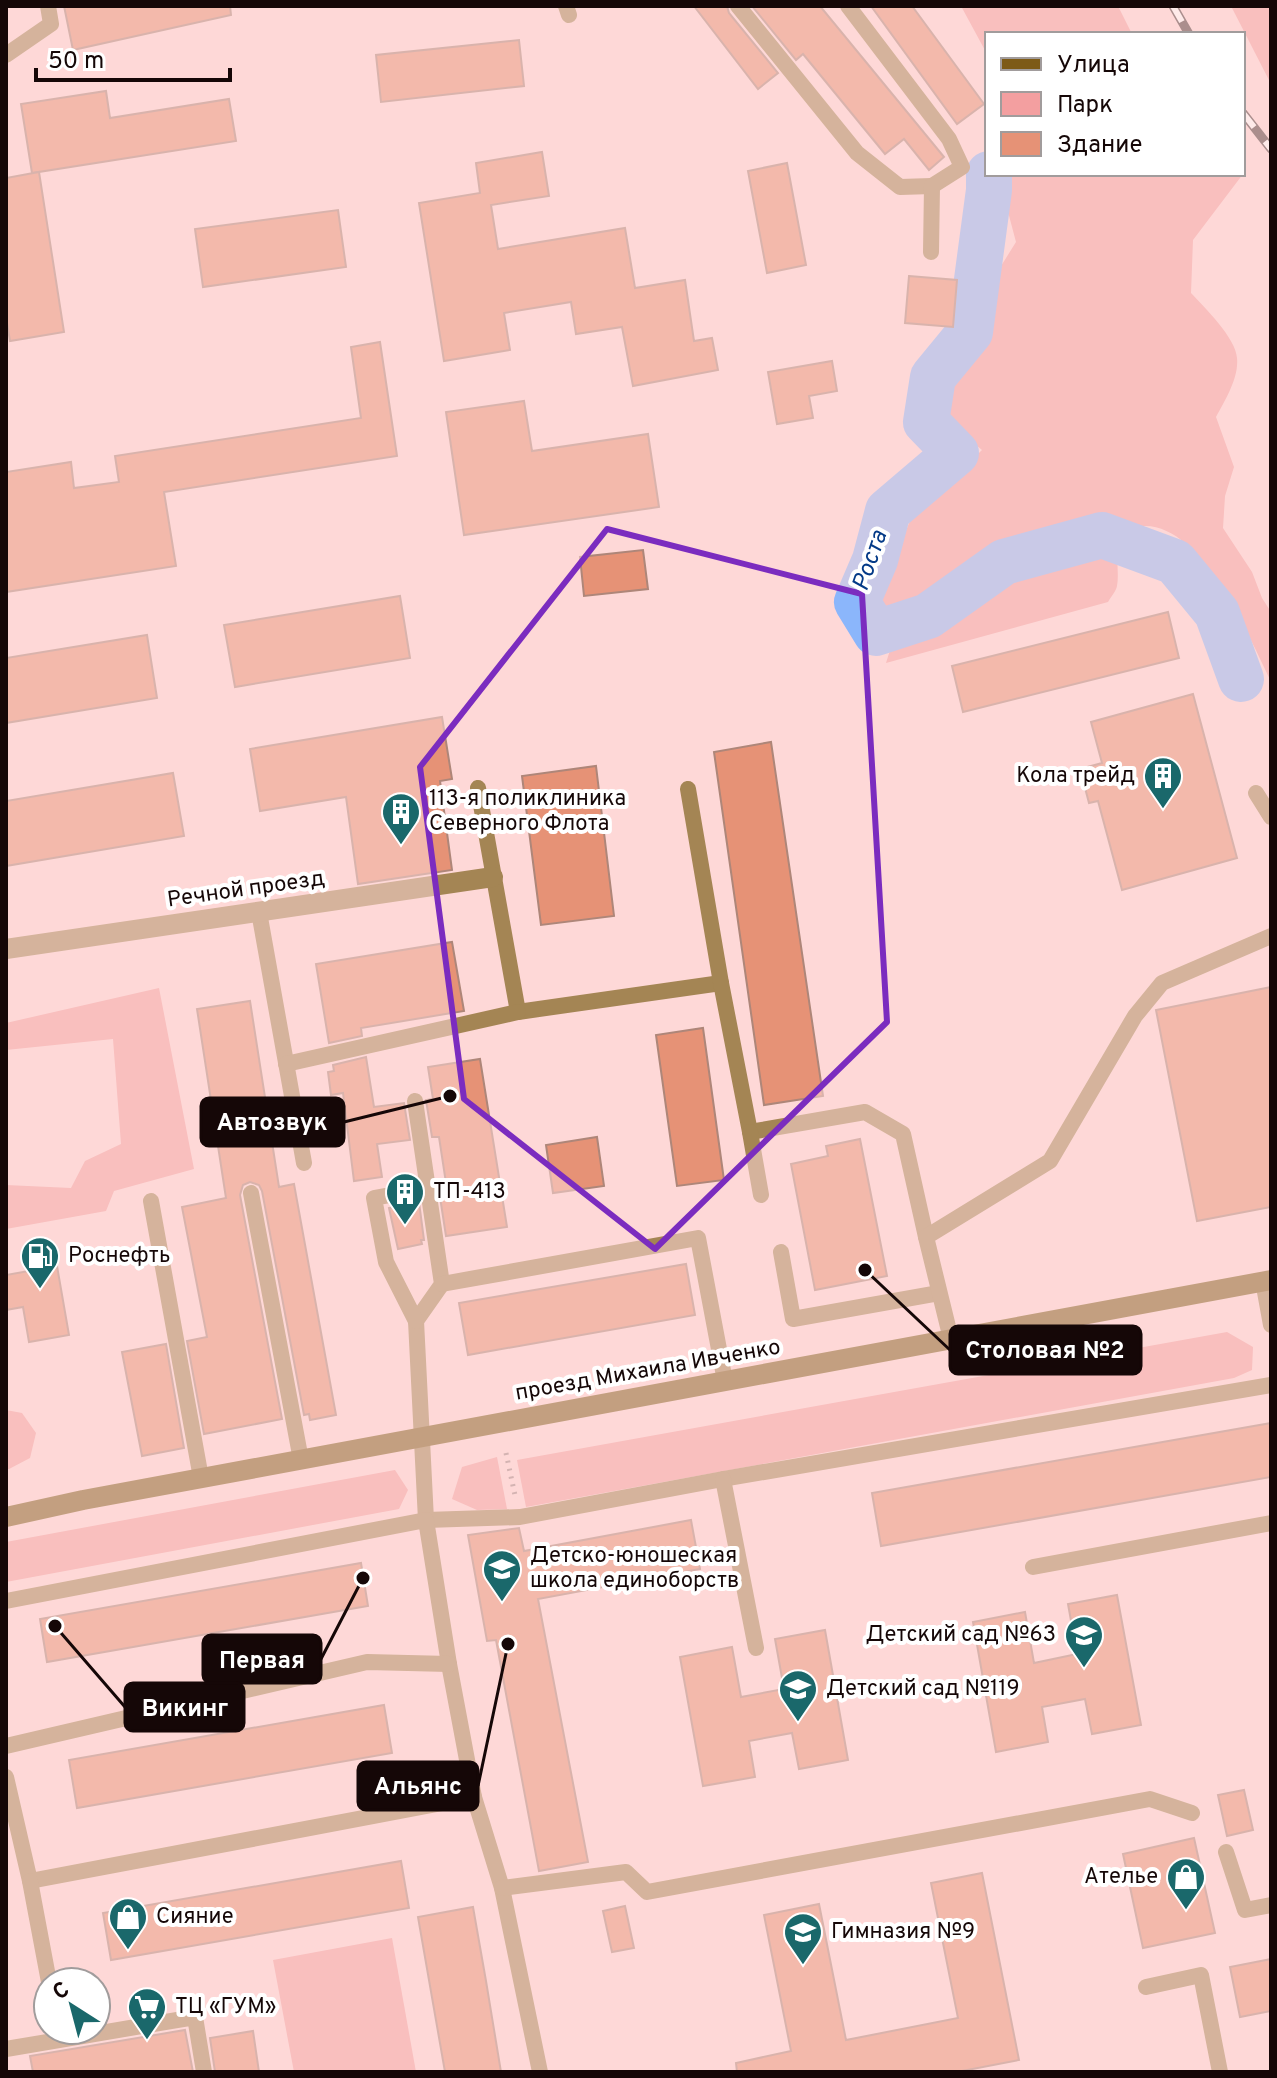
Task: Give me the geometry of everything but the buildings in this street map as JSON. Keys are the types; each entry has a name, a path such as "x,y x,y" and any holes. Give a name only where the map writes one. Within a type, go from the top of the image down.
{"street":[{"name":"Речной проезд","path":"6,949 493,877"},
{"name":"проезд Михаила Ивченко","path":"33,1509 1267,1281"},
{"path":"6,1506 33,1509"},
{"path":"6,1517 33,1509"}],"lane":[{"path":"6,55 51,24 48,6"},
{"path":"738,6 857,153 900,187 932,186 962,167 949,139 848,6"},
{"path":"931,252 932,186"},
{"path":"478,788 518,1012"},
{"path":"688,789 761,1195"},
{"path":"1256,793 1271,817"},
{"path":"259,912 304,1163"},
{"path":"926,1237 1050,1161 1135,1016 1162,983 1271,936"},
{"path":"286,1064 518,1012 721,983"},
{"path":"415,1101 442,1284 416,1321"},
{"path":"750,1132 865,1112 903,1134 951,1339"},
{"path":"428,1188 374,1198 386,1262 416,1321 426,1520 449,1664 474,1797 502,1888 540,2072"},
{"path":"251,1193 301,1460"},
{"path":"151,1201 201,1478"},
{"path":"442,1284 698,1238 725,1381"},
{"path":"781,1252 793,1319 939,1293"},
{"path":"1267,1281 1271,1325"},
{"path":"6,1601 426,1520 520,1517 1271,1385"},
{"path":"723,1479 756,1648"},
{"path":"1033,1567 1271,1523"},
{"path":"6,1746 367,1662 449,1664"},
{"path":"6,1777 46,1966"},
{"path":"30,1881 474,1797"},
{"path":"502,1888 626,1872 647,1892 1150,1799 1192,1813"},
{"path":"1226,1852 1245,1910 1271,1905"},
{"path":"1146,1987 1201,1975 1220,2072"},
{"path":"6,2049 195,2017 204,2072"}],"path":[{"path":"506,1453 520,1517"}],"highlighted area":[{"path":"607,529 862,594 887,1022 655,1249 464,1099 420,767"}],"green space":[{"path":"961,6 1118,6 1131,32 985,32 985,50"},
{"path":"1231,6 1271,6 1271,84 1245,32"},
{"path":"999,176 1241,176 1193,240 1191,293 1225,332 1237,358 1234,381 1216,417 1234,467 1225,496 1223,528 1252,572 1271,612 1271,681 1236,612 1204,562 1185,543 1165,530 1143,526 1129,531 1120,543 1117,586 1108,602 886,663 905,602 880,613 888,573 910,521 982,450 944,418 954,377 978,349 983,295 1016,242"},
{"path":"159,988 194,1169 114,1191 106,1211 6,1229 6,1185 71,1188 85,1161 121,1144 113,1039 6,1050 6,1023"},
{"path":"1227,1332 1253,1347 1252,1370 1234,1378 526,1507 517,1460"},
{"path":"6,1410 22,1413 36,1433 30,1458 9,1469 6,1469"},
{"path":"497,1457 507,1509 477,1510 452,1499 462,1467"},
{"path":"395,1470 408,1490 399,1509 6,1582 6,1542"},
{"path":"392,1938 416,2072 294,2072 273,1960"}],"waterway":[{"name":"Роста","path":"989,176 970,332 933,377 926,422 956,453 888,511 875,560 857,602 876,633 928,616 1004,562 1102,535 1175,562 1217,613 1241,679"}],"railway":[{"path":"1173,6 1188,32"},
{"path":"1245,116 1271,149"}],"place":[{"name":"Кола трейд","path":"1163,810"},
{"name":"113-я поликлиника Северного Флота","path":"401,846"},
{"name":"Автозвук","path":"450,1096"},
{"name":"ТП-413","path":"405,1226"},
{"name":"Столовая №2","path":"865,1270"},
{"name":"Роснефть","path":"40,1290"},
{"name":"Первая","path":"363,1578"},
{"name":"Детско-юношеская школа единоборств","path":"502,1603"},
{"name":"Викинг","path":"55,1626"},
{"name":"Альянс","path":"508,1644"},
{"name":"Детский сад №63","path":"1084,1669"},
{"name":"Детский сад №119","path":"798,1723"},
{"name":"Ателье","path":"1186,1911"},
{"name":"Сияние","path":"128,1951"},
{"name":"Гимназия №9","path":"803,1966"},
{"name":"ТЦ «ГУМ»","path":"147,2041"}]}
